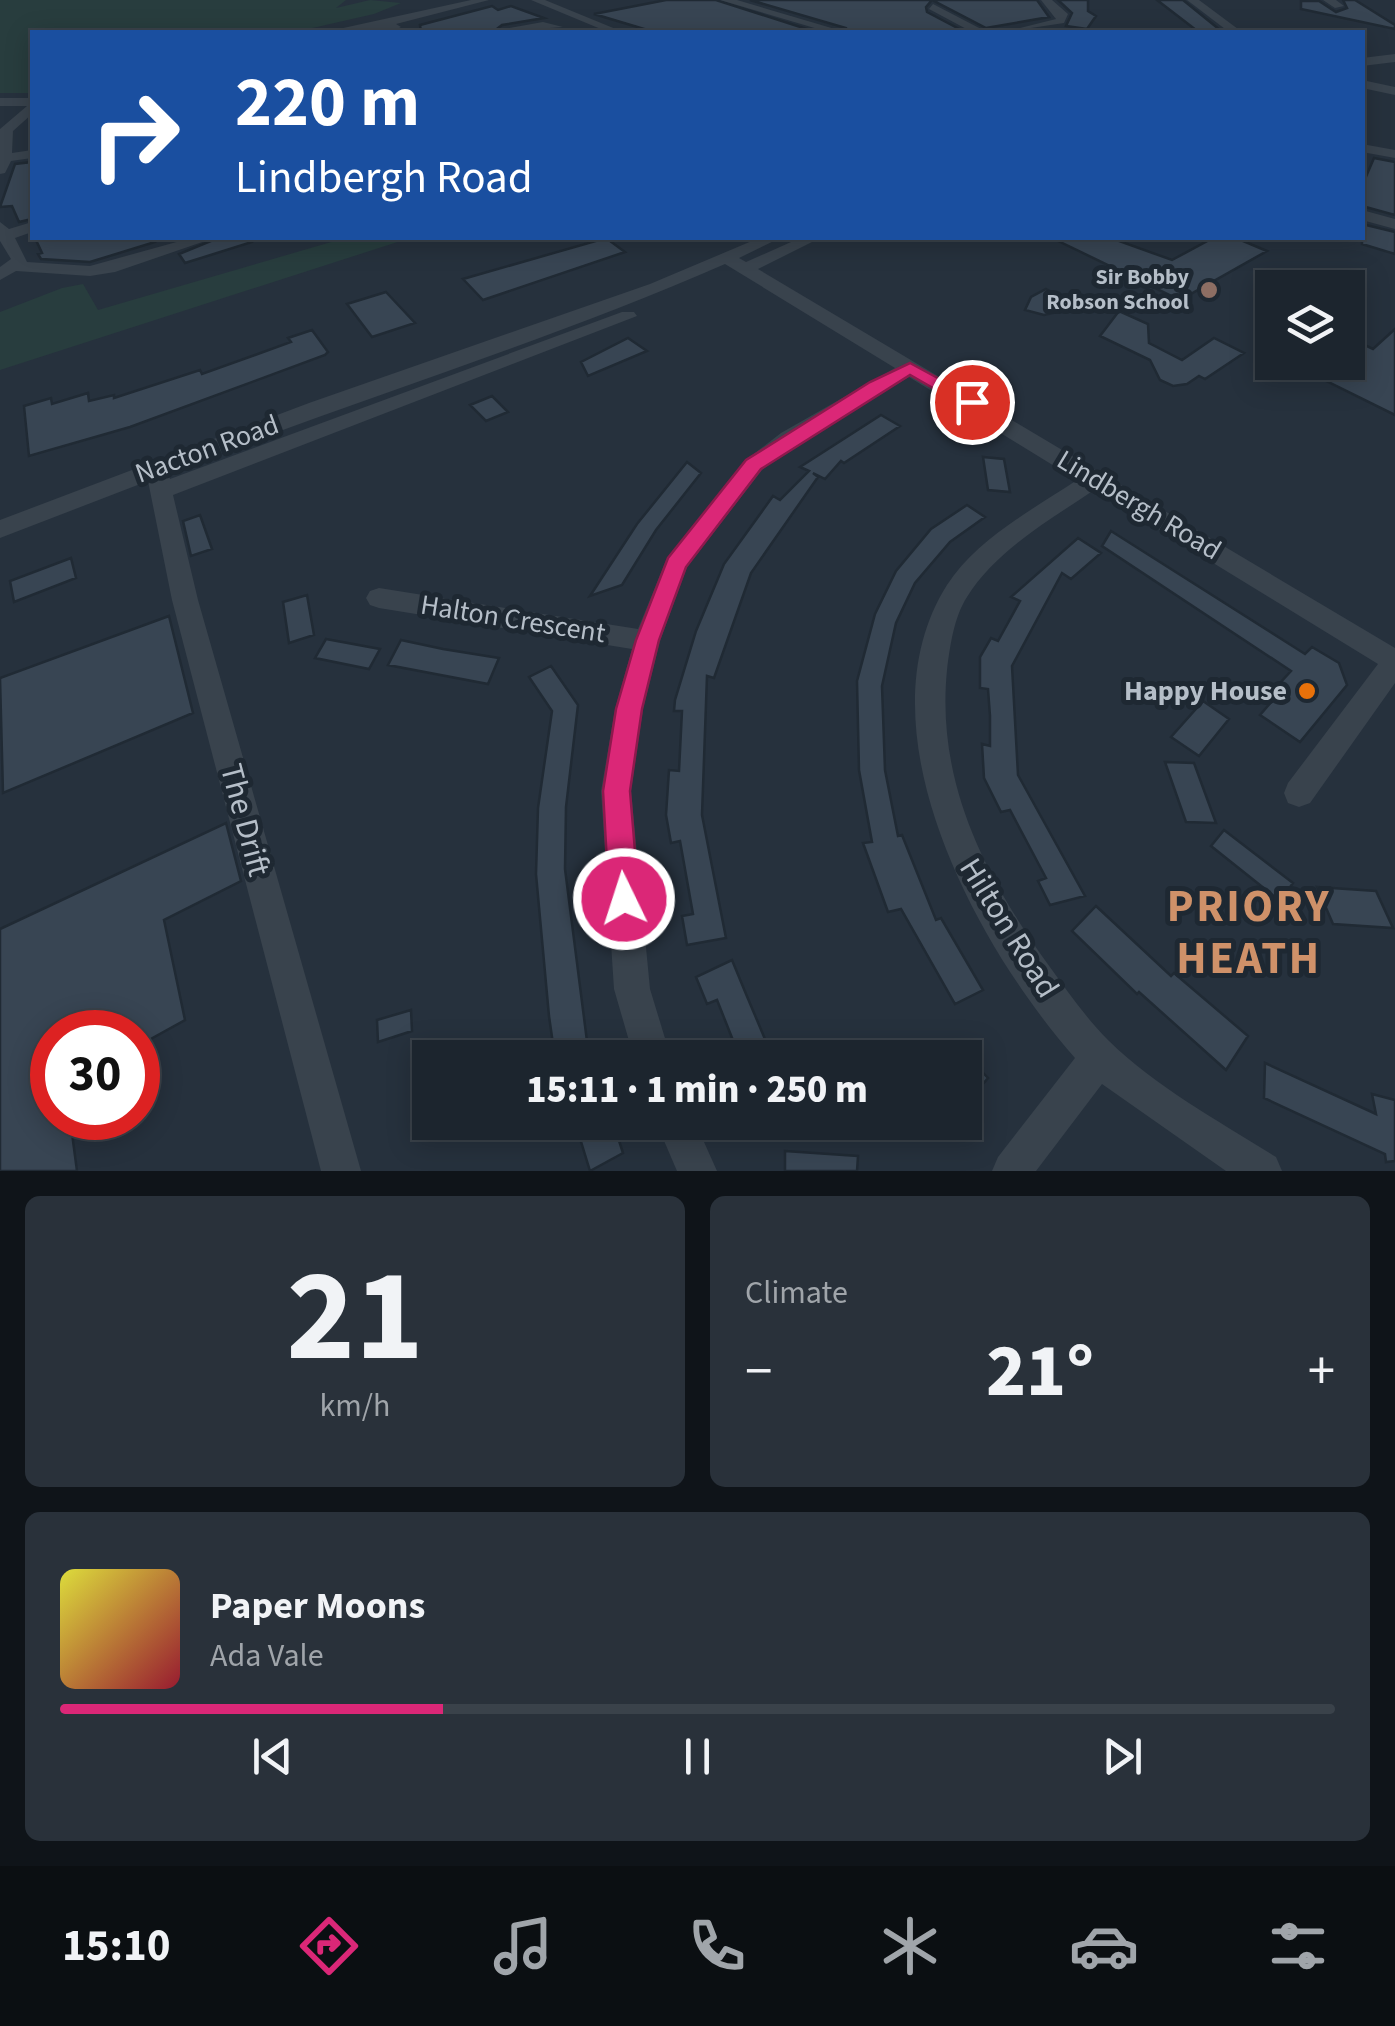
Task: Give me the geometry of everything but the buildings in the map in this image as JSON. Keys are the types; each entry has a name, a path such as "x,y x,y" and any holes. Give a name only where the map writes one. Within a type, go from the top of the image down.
{"street":[{"path":"344,30 484,0"},
{"path":"536,0 612,30"},
{"path":"725,0 832,30"},
{"path":"1036,30 1064,16 1046,0"},
{"path":"1192,0 1233,30"},
{"path":"552,6 571,3"},
{"path":"933,7 975,30"},
{"path":"382,24 401,30"},
{"path":"515,30 556,27"},
{"path":"1365,62 1395,58"},
{"path":"1365,85 1395,90"},
{"path":"0,102 30,105"},
{"path":"30,107 6,130 3,164 30,155"},
{"path":"1365,149 1395,154"},
{"path":"1365,215 1395,224"},
{"path":"2,231 30,228"},
{"path":"2,231 20,256 17,266"},
{"path":"0,276 17,266 90,271 199,240"},
{"name":"Nacton Road","path":"0,529 432,392 736,263 769,240"},
{"name":"Nacton Road","path":"158,479 416,375 806,240"},
{"name":"Lindbergh Road","path":"736,263 1395,661"},
{"path":"647,1040 632,988 616,791 629,709 648,640 676,564 754,464 789,438 910,368"},
{"path":"416,375 432,392"},
{"name":"The Drift","path":"158,479 185,600 342,1171"},
{"name":"Hilton Road","path":"1094,479 1029,523 959,589 942,624 931,678 929,728 938,785 963,860 1008,940 1099,1057 1166,1108 1262,1171"},
{"name":"Halton Crescent","path":"379,598 648,640"},
{"path":"1298,793 1395,661"},
{"path":"1012,1171 1099,1057"},
{"path":"684,1140 697,1171"}],"green space":[{"path":"0,0 346,0 336,8 370,0 401,3 374,14 304,30 30,30 30,93 0,93"},
{"path":"338,240 404,240 0,370 0,312 83,284 98,310"}],"place":[{"name":"Sir Bobby Robson School","path":"1209,290"},
{"name":"Happy House","path":"1307,691"}],"district":[{"name":"PRIORY HEATH","path":"1249,933"}],"route":[{"path":"624,899 616,791 629,709 648,640 676,564 754,464 789,438 876,386 910,368 972,402"}]}
